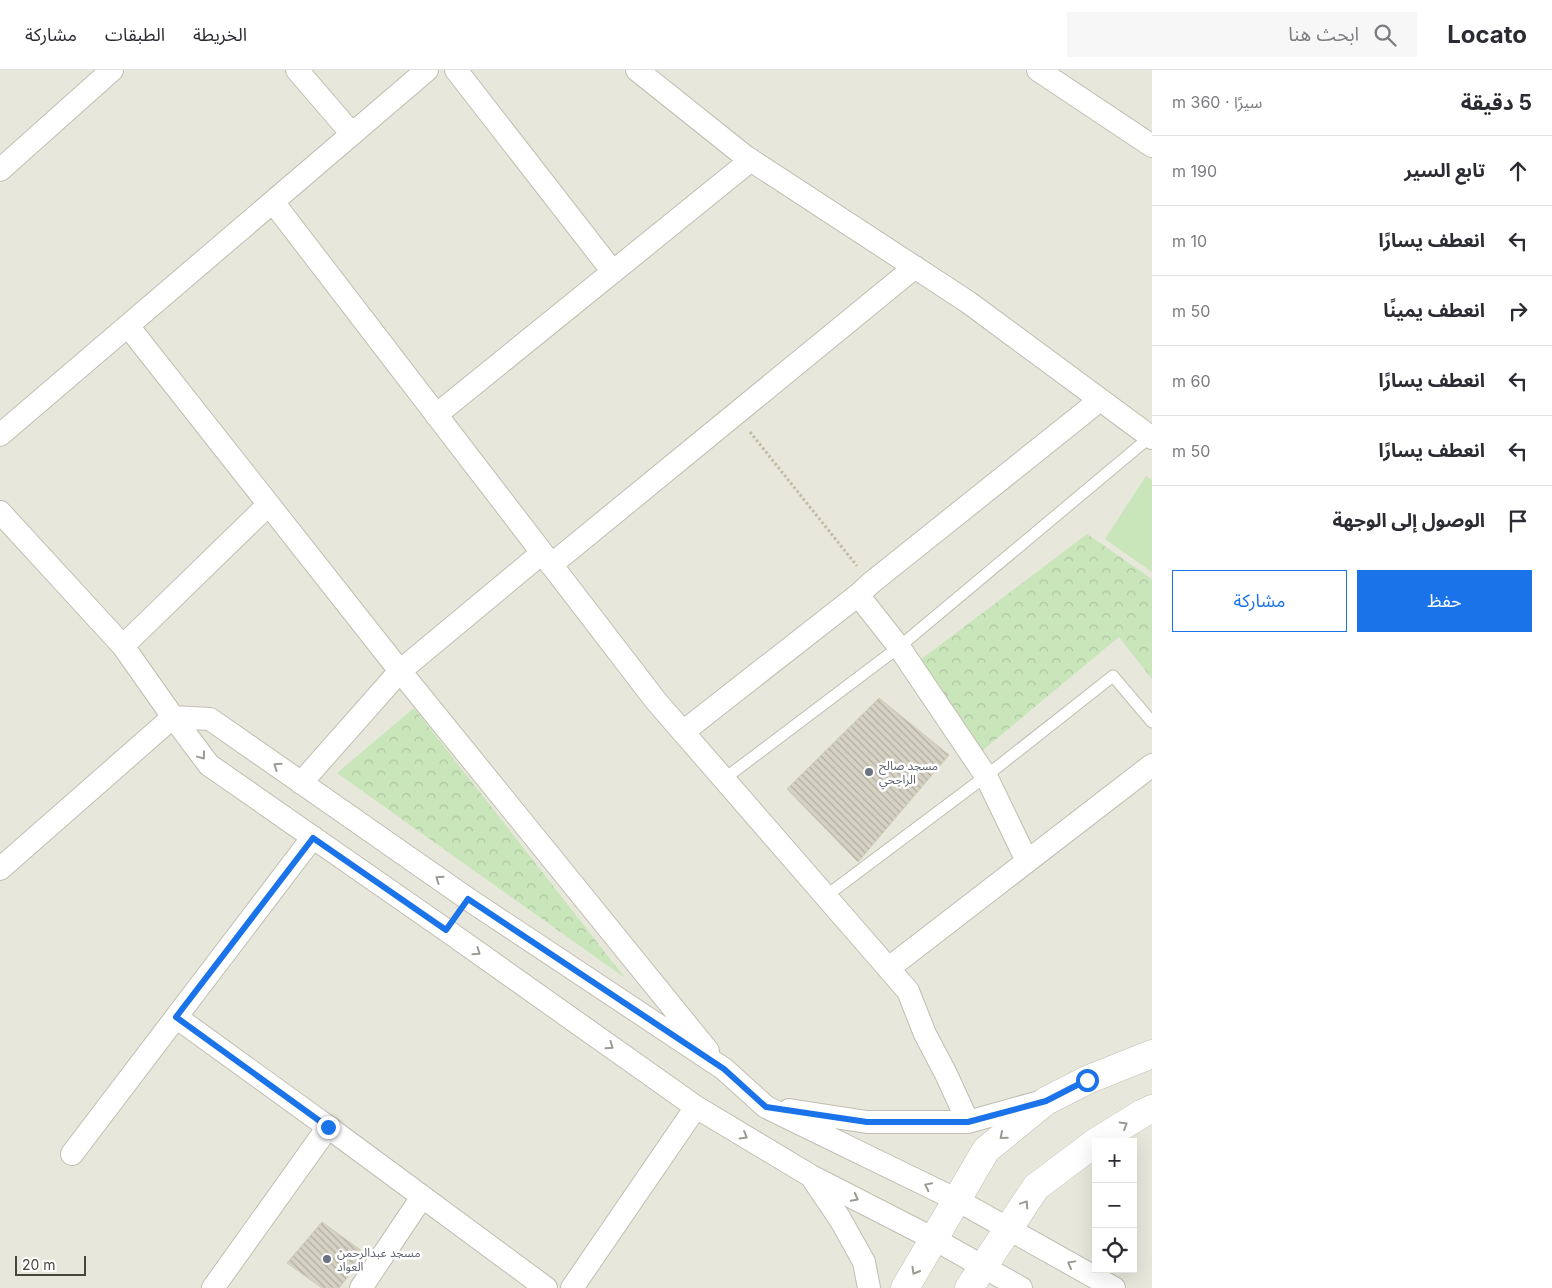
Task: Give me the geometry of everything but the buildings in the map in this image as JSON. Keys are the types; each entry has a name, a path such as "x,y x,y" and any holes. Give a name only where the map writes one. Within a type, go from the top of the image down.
{"street":[{"path":"0,170 112,70"},
{"path":"297,70 352,134"},
{"path":"0,435 427,70"},
{"path":"456,70 613,272"},
{"path":"637,70 751,160 968,302 1151,438"},
{"path":"1038,70 1152,146"},
{"path":"436,415 751,160"},
{"path":"273,202 656,701 908,991 925,1034 968,1122"},
{"path":"301,783 400,671 736,414 914,267"},
{"path":"128,326 400,671 724,1069"},
{"path":"683,732 1100,400"},
{"path":"123,646 268,505"},
{"path":"0,512 123,646 209,765 696,1107 811,1176 934,1239 976,1277 1021,1288"},
{"path":"864,589 898,647 986,776 1027,861"},
{"path":"1,864 173,717 210,719 468,899 724,1069 766,1107 957,1200 1114,1288"},
{"path":"888,968 1152,765"},
{"path":"72,1154 313,838"},
{"path":"446,930 468,899"},
{"path":"176,1017 546,1288"},
{"path":"766,1107 867,1122 968,1122 1046,1101 1087,1080 1152,1054"},
{"path":"905,1288 986,1150 1046,1101"},
{"path":"572,1288 696,1107"},
{"path":"1102,1138 1152,1109"},
{"path":"213,1288 328,1127"},
{"path":"976,1277 1036,1187 1092,1145"},
{"path":"811,1176 840,1219 864,1262 869,1288"},
{"path":"361,1288 422,1197"}],"lane":[{"path":"724,779 898,647 1151,438"},
{"path":"826,896 986,776 1113,676 1152,722"}],"path":[{"path":"736,414 864,589"}],"shaded area":[{"path":"0,70 1152,70 1152,1288 0,1288"}],"green space":[{"path":"1146,476 1152,480 1152,572 1105,539"},
{"path":"1087,534 1152,579 1152,679 1119,637 983,750 915,664"},
{"path":"414,708 625,978 337,773"}],"place":[{"name":"مسجد صالح الراجحي","path":"869,772"},
{"name":"مسجد عبدالرحمن العواد","path":"327,1259"}],"route":[{"path":"328,1127 176,1017 313,838 446,930 468,899 724,1069 766,1107 867,1122 968,1122 1046,1101 1087,1080"}]}
